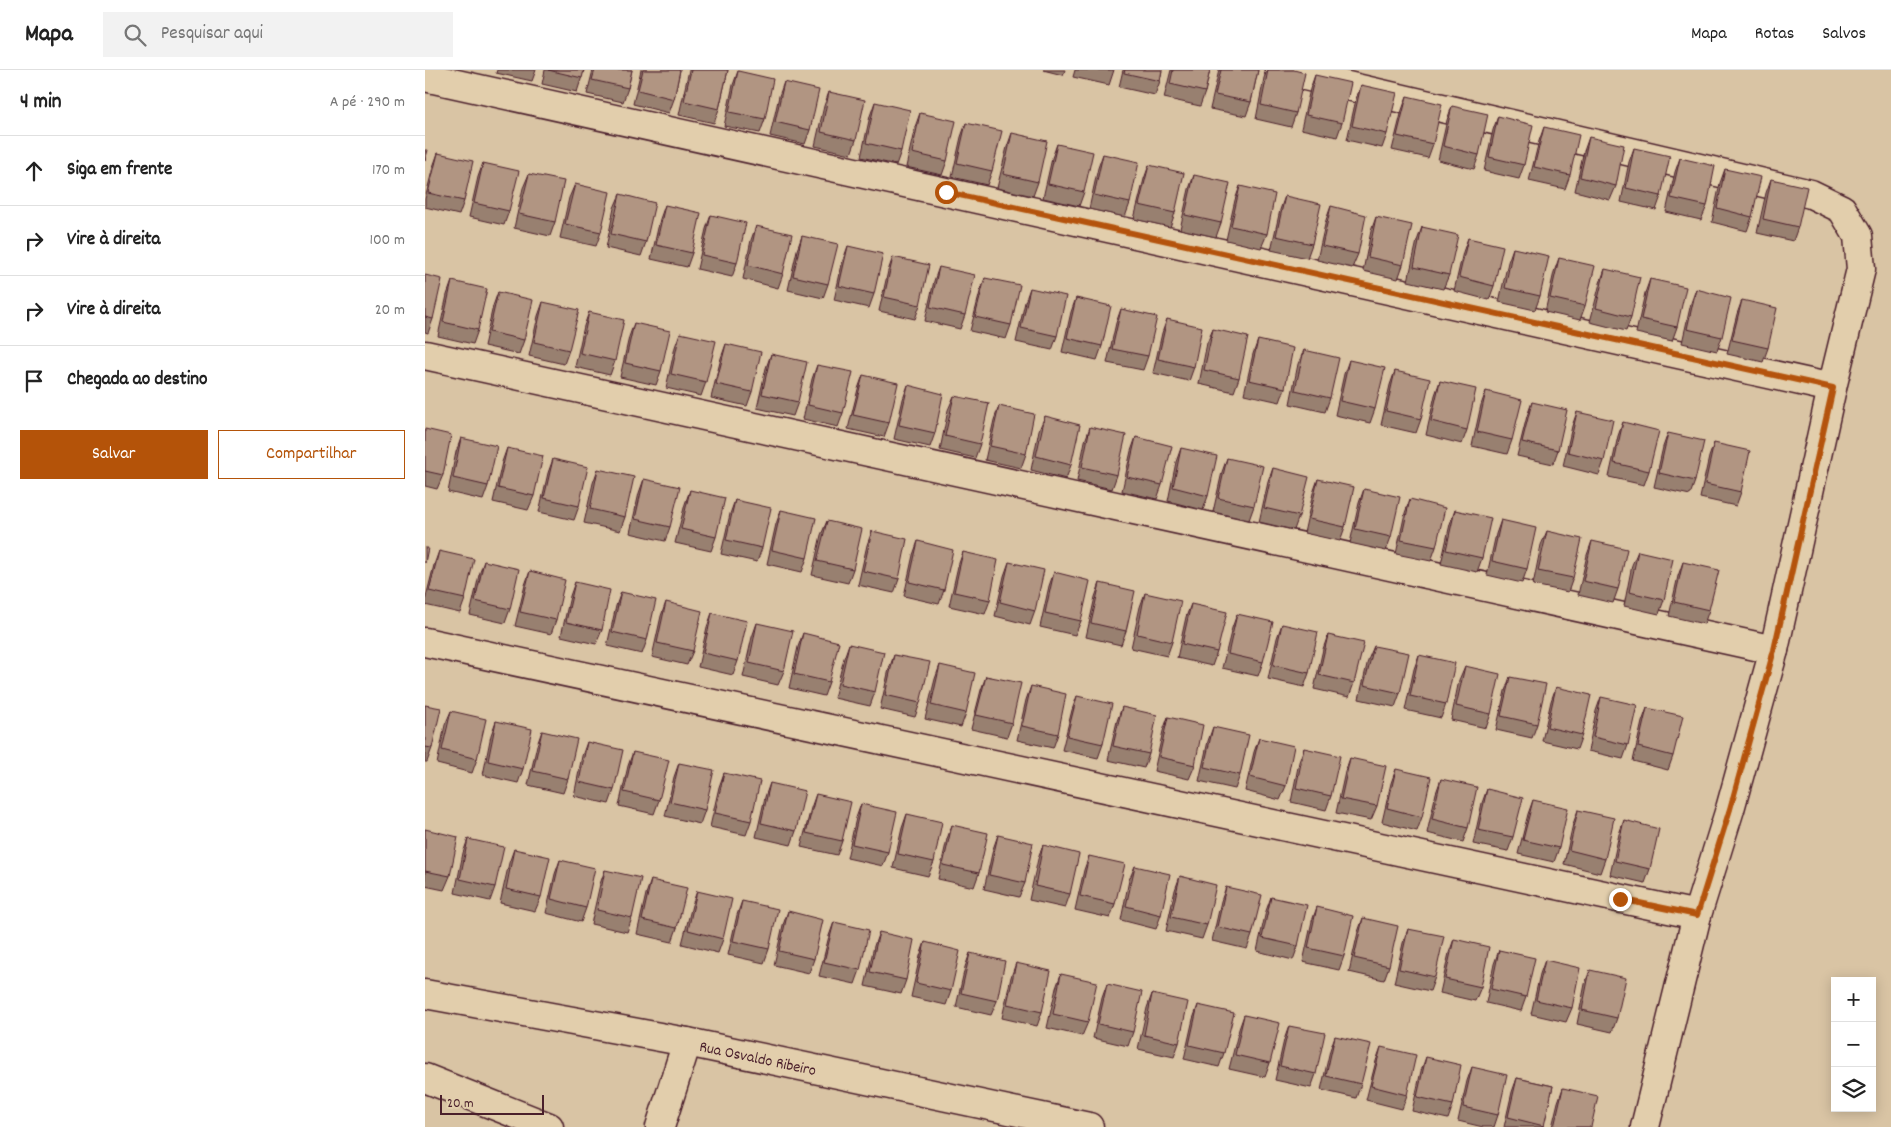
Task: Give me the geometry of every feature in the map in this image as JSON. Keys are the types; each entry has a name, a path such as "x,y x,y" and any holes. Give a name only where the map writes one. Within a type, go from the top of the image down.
{"street":[{"path":"1279,70 1811,194 1843,209 1858,236 1861,269 1774,650 1730,809 1697,915 1645,1127"},
{"path":"425,77 1833,388"},
{"path":"425,355 1774,650"},
{"path":"425,642 1697,915"},
{"name":"Rua Osvaldo Ribeiro","path":"425,994 687,1042 1089,1127"},
{"path":"661,1127 687,1042"},
{"path":"425,1078 549,1127"}],"building":[{"path":"548,70 584,70 582,78"},
{"path":"595,70 632,70 628,88 592,80"},
{"path":"643,70 680,70 674,99 638,90"},
{"path":"691,70 728,70 719,109 684,101"},
{"path":"1125,70 1162,70 1160,81 1124,73"},
{"path":"1173,70 1210,70 1205,92 1170,84"},
{"path":"1221,70 1258,70 1251,102 1215,95"},
{"path":"1268,70 1294,70 1305,73 1296,113 1261,105"},
{"path":"738,71 773,79 765,119 729,112"},
{"path":"1315,75 1351,83 1342,123 1306,115"},
{"path":"784,82 819,90 810,130 775,122"},
{"path":"1361,85 1397,93 1387,134 1352,126"},
{"path":"829,92 865,100 856,140 821,132"},
{"path":"1407,96 1442,104 1433,144 1397,136"},
{"path":"875,102 910,110 901,151 866,143"},
{"path":"1452,106 1488,114 1479,155 1443,146"},
{"path":"920,113 956,121 947,161 912,153"},
{"path":"1498,116 1533,125 1524,165 1489,157"},
{"path":"966,123 1002,131 992,171 957,163"},
{"path":"1544,127 1579,135 1570,175 1534,167"},
{"path":"1012,133 1047,141 1038,182 1003,174"},
{"path":"1589,137 1624,145 1616,186 1580,177"},
{"path":"1057,144 1093,152 1084,192 1048,184"},
{"path":"1634,148 1670,156 1661,196 1626,188"},
{"path":"425,150 428,150 425,161"},
{"path":"438,153 473,161 464,201 428,193"},
{"path":"1103,154 1139,162 1130,203 1094,195"},
{"path":"1680,158 1715,166 1707,206 1671,198"},
{"path":"483,163 519,171 509,211 474,203"},
{"path":"1149,165 1184,173 1175,213 1139,205"},
{"path":"1725,169 1761,177 1752,217 1717,208"},
{"path":"529,174 564,181 555,222 519,214"},
{"path":"1194,175 1230,183 1221,223 1185,215"},
{"path":"1771,179 1807,187 1798,227 1763,219"},
{"path":"575,184 610,192 601,232 565,224"},
{"path":"1240,186 1275,194 1267,234 1231,226"},
{"path":"620,194 655,203 646,242 611,234"},
{"path":"1285,196 1321,204 1312,244 1276,236"},
{"path":"665,205 701,213 692,253 656,245"},
{"path":"1331,206 1366,215 1358,254 1322,246"},
{"path":"711,215 746,223 737,263 702,255"},
{"path":"1376,217 1412,225 1403,265 1368,257"},
{"path":"756,226 792,234 783,274 748,265"},
{"path":"1422,227 1458,235 1449,275 1414,267"},
{"path":"802,236 838,244 828,284 793,276"},
{"path":"1468,238 1503,246 1494,286 1459,277"},
{"path":"848,246 883,254 874,294 839,286"},
{"path":"1513,248 1549,256 1540,296 1505,288"},
{"path":"893,257 929,265 920,305 884,297"},
{"path":"1559,258 1595,266 1585,306 1550,298"},
{"path":"939,267 975,275 965,315 930,307"},
{"path":"1605,269 1640,277 1631,317 1596,308"},
{"path":"425,275 442,279 433,319 425,317"},
{"path":"985,278 1020,285 1011,325 975,317"},
{"path":"1650,279 1686,287 1677,327 1641,319"},
{"path":"452,281 487,289 478,330 443,322"},
{"path":"1030,288 1066,296 1057,336 1021,328"},
{"path":"1696,289 1731,298 1722,337 1687,329"},
{"path":"498,292 533,300 524,340 489,332"},
{"path":"1076,298 1111,306 1102,346 1067,338"},
{"path":"1742,300 1777,308 1768,348 1732,340"},
{"path":"543,302 579,310 569,350 534,342"},
{"path":"1121,309 1157,317 1148,356 1112,349"},
{"path":"589,312 624,320 615,361 580,353"},
{"path":"1167,319 1202,327 1194,367 1158,359"},
{"path":"634,323 670,331 661,371 625,363"},
{"path":"1213,329 1248,337 1239,378 1204,370"},
{"path":"680,333 716,341 706,382 671,374"},
{"path":"1258,340 1293,348 1285,388 1249,380"},
{"path":"726,344 761,352 752,392 716,384"},
{"path":"1304,350 1339,358 1330,398 1295,390"},
{"path":"771,354 807,362 798,402 762,394"},
{"path":"1349,360 1385,368 1375,409 1340,401"},
{"path":"817,365 853,372 843,413 808,405"},
{"path":"1395,371 1430,379 1421,419 1386,411"},
{"path":"863,375 898,383 889,423 853,415"},
{"path":"1440,381 1476,389 1467,430 1431,421"},
{"path":"908,385 943,394 935,433 899,425"},
{"path":"1486,391 1522,400 1512,440 1477,432"},
{"path":"954,396 989,403 980,444 945,436"},
{"path":"1532,402 1567,410 1558,450 1522,442"},
{"path":"999,406 1034,414 1026,454 990,446"},
{"path":"1577,412 1613,420 1604,461 1568,452"},
{"path":"1045,416 1080,425 1071,465 1036,456"},
{"path":"1623,422 1659,431 1649,471 1614,463"},
{"path":"1090,427 1126,435 1117,475 1082,467"},
{"path":"425,429 451,435 443,475 425,471"},
{"path":"1668,433 1704,441 1695,481 1659,473"},
{"path":"1136,437 1172,446 1162,485 1127,477"},
{"path":"461,438 497,446 488,486 453,478"},
{"path":"1714,443 1750,451 1741,492 1705,484"},
{"path":"507,448 543,456 534,496 498,488"},
{"path":"1181,448 1217,456 1208,496 1173,487"},
{"path":"1227,458 1263,466 1254,506 1218,498"},
{"path":"553,459 588,467 579,506 544,498"},
{"path":"1273,468 1309,477 1299,516 1264,508"},
{"path":"598,469 634,477 625,517 590,509"},
{"path":"644,479 680,487 670,527 635,519"},
{"path":"1318,479 1354,487 1345,527 1309,519"},
{"path":"1364,489 1400,497 1391,537 1355,529"},
{"path":"690,490 725,498 716,537 681,529"},
{"path":"1410,499 1445,508 1436,547 1401,540"},
{"path":"735,500 771,508 762,548 726,540"},
{"path":"781,510 816,518 807,558 772,550"},
{"path":"1455,510 1491,518 1482,558 1446,550"},
{"path":"1501,520 1536,528 1527,569 1492,561"},
{"path":"827,521 862,529 853,569 817,561"},
{"path":"872,531 907,539 899,579 863,571"},
{"path":"1547,531 1582,539 1573,578 1538,571"},
{"path":"918,541 953,550 944,590 909,582"},
{"path":"1592,541 1627,549 1618,589 1583,581"},
{"path":"425,548 428,548 425,563"},
{"path":"439,551 474,559 465,599 429,591"},
{"path":"1638,551 1673,559 1664,600 1629,592"},
{"path":"963,552 998,560 990,600 954,592"},
{"path":"484,561 519,569 510,609 475,601"},
{"path":"1009,562 1044,570 1035,611 1000,602"},
{"path":"1683,562 1719,570 1709,610 1674,602"},
{"path":"530,571 565,580 556,620 520,612"},
{"path":"1054,572 1090,581 1081,621 1045,613"},
{"path":"575,582 610,590 602,630 566,622"},
{"path":"1100,583 1135,591 1126,631 1091,623"},
{"path":"621,592 656,600 647,640 612,632"},
{"path":"1145,593 1181,601 1172,642 1137,634"},
{"path":"666,602 702,611 693,651 657,643"},
{"path":"1191,604 1227,612 1217,652 1182,644"},
{"path":"712,613 747,621 738,661 703,653"},
{"path":"1237,614 1273,622 1263,662 1228,654"},
{"path":"757,623 793,631 784,671 749,663"},
{"path":"1282,624 1318,632 1309,673 1273,665"},
{"path":"803,633 839,642 829,682 794,674"},
{"path":"1328,635 1364,643 1354,683 1319,675"},
{"path":"849,644 884,652 875,692 840,684"},
{"path":"1374,646 1409,653 1400,693 1364,685"},
{"path":"894,655 930,662 920,703 885,695"},
{"path":"1419,655 1455,663 1446,704 1410,696"},
{"path":"940,665 975,673 966,713 931,705"},
{"path":"1465,666 1500,674 1491,714 1456,706"},
{"path":"986,676 1021,683 1012,723 976,715"},
{"path":"1510,677 1546,684 1537,724 1501,716"},
{"path":"1031,686 1066,694 1058,734 1022,726"},
{"path":"1556,687 1591,695 1582,735 1547,727"},
{"path":"1077,696 1112,704 1103,744 1067,736"},
{"path":"1601,697 1637,705 1628,745 1593,737"},
{"path":"425,705 441,708 432,748 425,747"},
{"path":"1122,707 1157,715 1149,754 1113,746"},
{"path":"1647,708 1683,716 1673,756 1638,747"},
{"path":"451,711 486,719 477,759 442,750"},
{"path":"1168,717 1203,725 1195,765 1159,757"},
{"path":"496,721 532,729 523,769 488,761"},
{"path":"1213,727 1249,735 1240,775 1204,767"},
{"path":"542,731 577,739 568,779 533,771"},
{"path":"1259,738 1294,746 1286,786 1250,777"},
{"path":"587,742 623,750 614,790 579,782"},
{"path":"1304,748 1340,756 1331,796 1296,788"},
{"path":"633,752 669,760 659,800 624,792"},
{"path":"1350,758 1386,766 1377,806 1341,799"},
{"path":"679,763 714,770 705,810 670,802"},
{"path":"1396,769 1431,777 1422,817 1387,808"},
{"path":"724,773 760,781 751,821 715,813"},
{"path":"1441,779 1477,787 1468,828 1432,819"},
{"path":"770,783 805,791 796,831 761,823"},
{"path":"1487,789 1523,798 1513,837 1478,830"},
{"path":"816,794 851,802 842,841 806,833"},
{"path":"1533,800 1568,808 1559,848 1523,840"},
{"path":"861,804 897,812 888,852 852,844"},
{"path":"1578,810 1614,818 1605,859 1569,850"},
{"path":"907,814 942,822 934,862 898,854"},
{"path":"1624,820 1659,829 1650,869 1615,861"},
{"path":"952,825 988,833 979,873 943,865"},
{"path":"425,829 458,837 450,876 425,871"},
{"path":"998,835 1033,843 1025,883 989,875"},
{"path":"468,839 504,847 495,887 460,879"},
{"path":"1043,845 1079,854 1070,894 1035,886"},
{"path":"514,849 550,857 541,897 506,889"},
{"path":"1089,856 1125,864 1115,904 1080,896"},
{"path":"560,860 595,868 586,908 551,899"},
{"path":"1135,866 1170,874 1161,915 1126,906"},
{"path":"605,870 641,878 632,918 597,910"},
{"path":"1180,876 1216,885 1207,925 1171,917"},
{"path":"651,880 687,888 677,928 642,920"},
{"path":"1226,887 1262,895 1252,935 1217,927"},
{"path":"697,891 732,899 723,939 688,930"},
{"path":"1271,897 1307,905 1298,946 1262,938"},
{"path":"742,901 778,909 769,949 733,941"},
{"path":"1317,907 1353,916 1344,956 1308,948"},
{"path":"788,911 823,920 814,959 779,951"},
{"path":"1363,918 1398,926 1389,966 1354,958"},
{"path":"834,922 869,930 860,970 824,962"},
{"path":"1408,929 1444,936 1435,977 1399,969"},
{"path":"879,932 914,940 906,980 870,972"},
{"path":"1454,939 1489,947 1481,987 1445,979"},
{"path":"925,942 960,951 951,991 916,983"},
{"path":"1499,950 1535,958 1526,997 1491,989"},
{"path":"970,953 1005,961 997,1001 961,993"},
{"path":"1545,960 1580,968 1572,1008 1536,1000"},
{"path":"1016,963 1051,971 1042,1012 1007,1004"},
{"path":"1590,970 1626,978 1617,1018 1582,1010"},
{"path":"1061,974 1097,982 1088,1022 1053,1014"},
{"path":"1107,984 1142,992 1133,1032 1098,1024"},
{"path":"1152,994 1188,1002 1179,1043 1144,1035"},
{"path":"1198,1005 1234,1013 1224,1053 1189,1045"},
{"path":"1244,1015 1280,1023 1270,1063 1235,1055"},
{"path":"1289,1026 1325,1033 1316,1074 1280,1066"},
{"path":"1335,1036 1371,1044 1361,1084 1326,1076"},
{"path":"1381,1047 1416,1055 1407,1095 1371,1086"},
{"path":"1426,1057 1461,1065 1453,1105 1417,1097"},
{"path":"1472,1067 1507,1075 1498,1115 1463,1107"},
{"path":"1517,1078 1553,1086 1544,1126 1508,1117"},
{"path":"1563,1088 1598,1096 1591,1127 1554,1127"}],"route":[{"path":"946,192 1833,388 1774,650 1730,809 1697,915 1620,899"}]}
